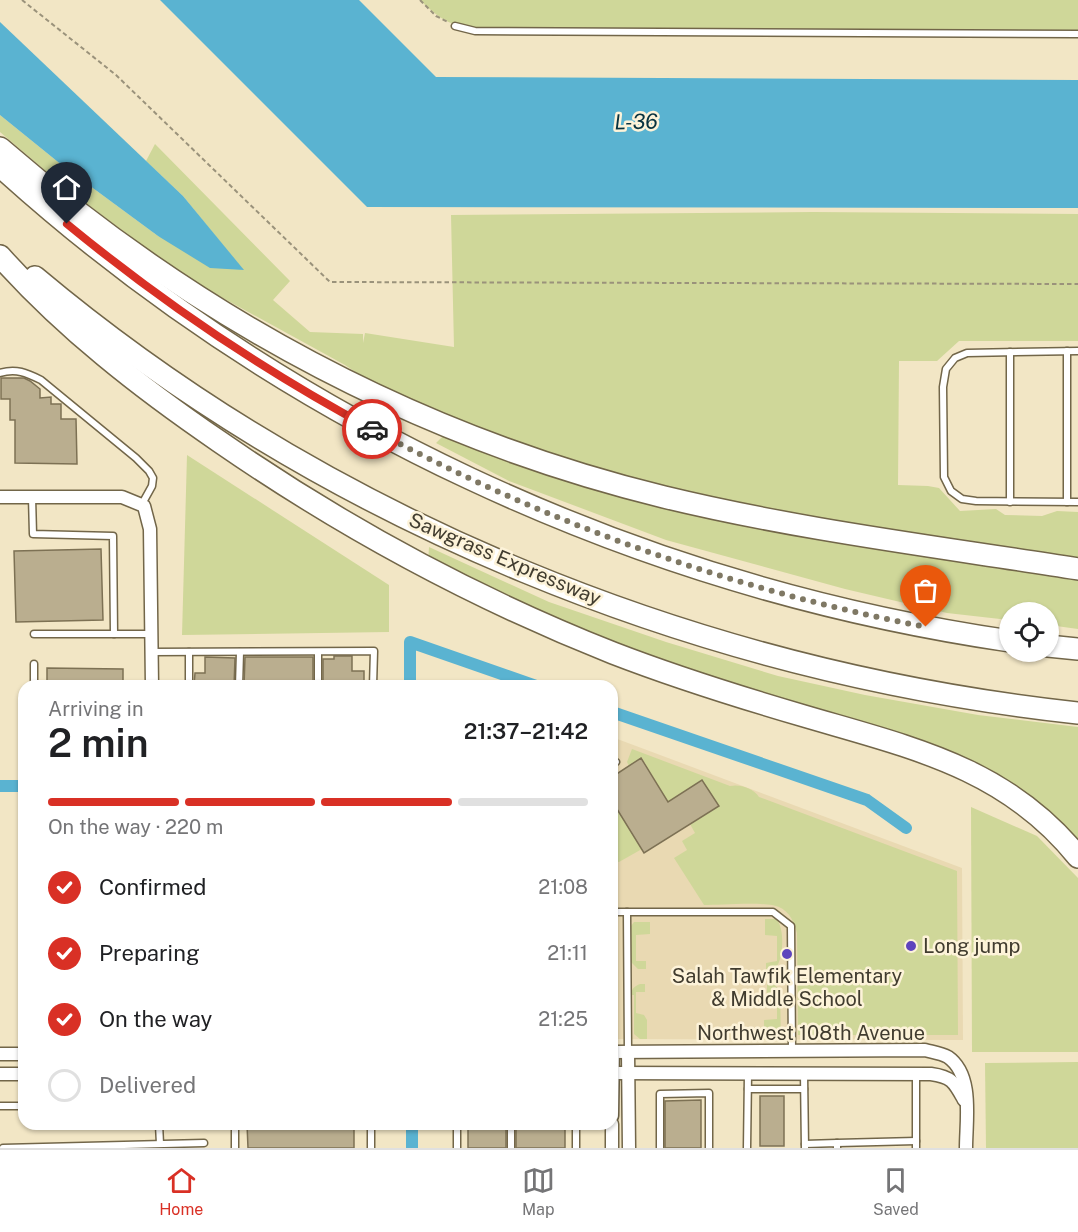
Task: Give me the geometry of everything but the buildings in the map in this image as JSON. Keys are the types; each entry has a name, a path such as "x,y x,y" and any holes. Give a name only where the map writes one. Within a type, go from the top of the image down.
{"highway":[{"path":"0,148 103,232 200,299 264,338 340,378 467,435 580,474 712,508 809,526 1078,569"},
{"path":"0,166 98,250 196,322 321,401 461,475 630,546 746,584 864,615 999,639"},
{"name":"Sawgrass Expressway","path":"0,248 102,330 248,429 355,491 411,520 505,562 639,615 757,652 818,668 919,689 1078,713"},
{"path":"0,256 32,292 90,344 191,422 276,480 385,545 504,606 636,662 732,695 920,751 964,768 993,782 1024,804 1055,831 1078,857"},
{"path":"1059,647 1078,649"}],"street":[{"path":"0,497 122,497 143,505 150,529 152,680"},
{"name":"Northwest 108th Avenue","path":"618,1052 925,1050 946,1056 956,1065 966,1082 966,1103"},
{"path":"628,1052 629,1148"},
{"path":"0,1054 18,1054"},
{"name":"Northwest 108th Avenue","path":"618,1073 946,1076 957,1087 966,1103"},
{"path":"0,1074 18,1074"},
{"path":"966,1103 966,1148"},
{"path":"612,1130 612,1148"}],"lane":[{"path":"455,26 475,31 1078,34"},
{"path":"1067,351 1067,502"},
{"path":"1078,351 968,353 955,358 946,369 943,387 944,477 951,491 962,499 1078,502"},
{"path":"1010,352 1010,502"},
{"path":"0,373 9,370 24,372 41,380 136,458 153,478 152,486 143,505"},
{"path":"32,497 33,534 113,536 114,634"},
{"path":"34,634 151,634"},
{"path":"318,651 318,680"},
{"path":"151,652 374,651 373,680"},
{"path":"189,652 189,680"},
{"path":"239,680 240,652"},
{"path":"34,664 34,680"},
{"path":"618,912 773,912 791,926 792,1051"},
{"path":"627,912 628,1052"},
{"path":"747,1148 748,1073"},
{"path":"804,1073 805,1146 916,1145 916,1074"},
{"path":"748,1089 804,1089"},
{"path":"660,1148 660,1094 709,1093 709,1148"},
{"path":"0,1106 18,1106"},
{"path":"159,1130 160,1144"},
{"path":"234,1130 235,1148"},
{"path":"371,1130 371,1148"},
{"path":"457,1130 457,1148"},
{"path":"511,1130 511,1148"},
{"path":"576,1130 576,1148"},
{"path":"3,1148 204,1143"}],"path":[{"path":"22,0 116,75 330,282 1078,284"},
{"path":"420,0 436,16 455,26"}],"shaded area":[{"name":"Salah Tawfik Elementary & Middle School","path":"618,739 962,868 963,1040 618,1039"}],"green space":[{"path":"420,0 1078,0 1078,34 475,31 445,20"},
{"path":"0,115 63,166 158,236 243,270 183,196 146,161 155,144 290,281 273,300 310,332 363,334 363,343 365,333 454,347 451,215 813,212 1078,214 1078,341 959,341 937,361 899,361 898,485 939,488 960,511 996,509 1005,515 1042,516 1057,511 1078,512 1078,562 831,523 605,477 385,392 345,365 181,275 61,184 0,132"},
{"path":"445,434 483,450 1078,579 1078,629 1059,626 1059,602 999,602 999,619 947,613 845,589 666,540 509,481 436,443"},
{"path":"187,455 389,585 389,632 182,635"},
{"path":"429,547 549,602 666,642 778,676 865,695 978,715 1078,727 1078,851 1028,803 647,661 428,564"},
{"path":"632,749 730,786 746,787 759,797 957,871 958,1035 798,1035 797,933 791,918 783,909 773,905 704,905 674,858 687,850 682,841 695,833 690,824 718,806 702,780 668,802 642,758 629,766 627,762"},
{"path":"971,807 1037,836 1078,878 1078,1052 972,1052"},
{"path":"618,811 642,849 618,862"},
{"path":"765,919 776,919 782,936 782,951 778,965 775,969 769,970 766,969 766,963 777,961 777,936 765,935"},
{"path":"634,922 650,922 650,934 636,935 636,961 646,961 646,969 638,969 631,962 631,926"},
{"path":"640,984 645,984 645,992 636,992 636,1013 644,1015 647,1020 647,1039 640,1039 634,1034 634,995 631,993"},
{"path":"767,984 774,984 780,991 781,1040 764,1040 764,1020 777,1019 777,993 767,993"},
{"path":"1078,1062 1078,1148 986,1148 985,1063"}],"water":[{"name":"L-36","path":"160,0 359,0 436,77 1078,80 1078,208 367,207"},
{"path":"0,22 183,196 244,270 210,268 158,236 63,166 0,115"}],"waterway":[{"path":"410,680 410,642 519,680"},
{"path":"618,714 867,800 906,828"},
{"path":"0,786 18,786"},
{"path":"412,1130 412,1148"}],"way so far":[{"path":"372,429 461,475 516,500 630,546 746,584 864,615 926,627"}],"place":[{"name":"Long jump","path":"911,946"},
{"name":"Salah Tawfik Elementary & Middle School","path":"787,954"}],"route":[{"path":"67,224 98,250 196,322 300,389 372,429"}]}
